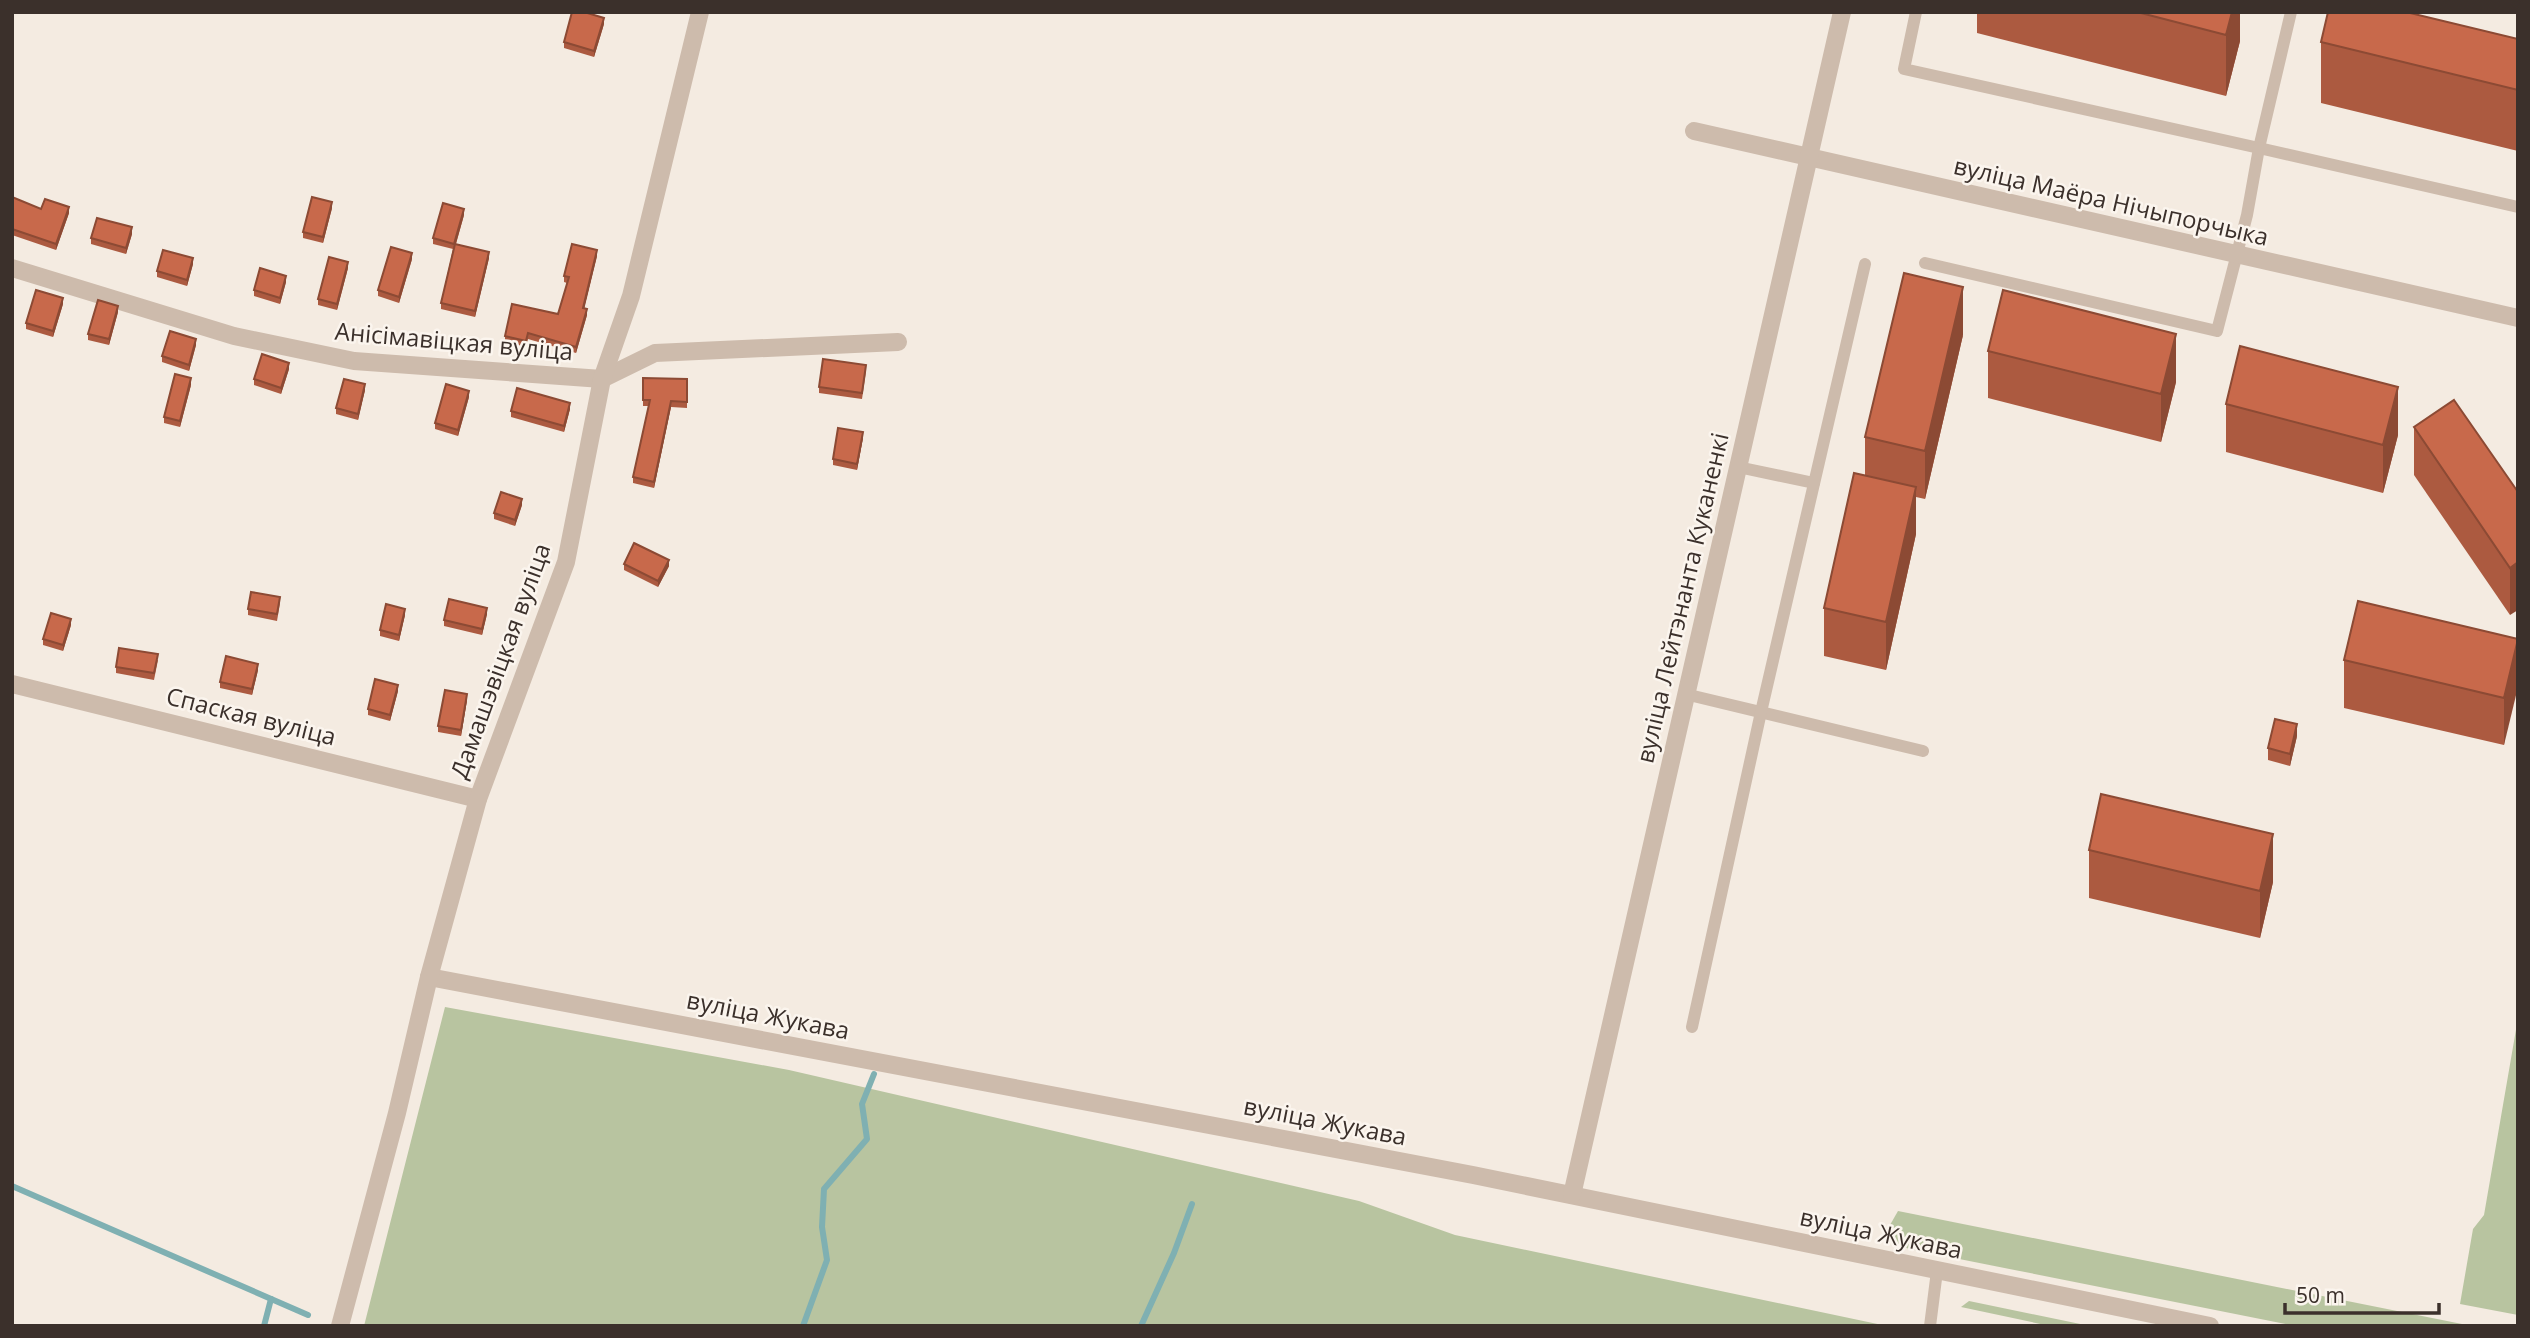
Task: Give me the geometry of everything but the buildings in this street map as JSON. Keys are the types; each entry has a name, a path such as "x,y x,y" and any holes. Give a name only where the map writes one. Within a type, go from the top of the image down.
{"street":[{"name":"Дамашэвіцкая вуліца","path":"340,1326 397,1113 429,976 478,799 566,562 602,379 631,296 700,12"},
{"name":"вуліца Лейтэнанта Куканенкі","path":"1572,1195 1842,12"},
{"name":"вуліца Маёра Нічыпорчыка","path":"1694,131 2518,318"},
{"name":"Анісімавіцкая вуліца","path":"12,268 234,336 354,361 602,379 655,353 898,342"},
{"name":"Спаская вуліца","path":"12,684 478,799"},
{"name":"вуліца Жукава","path":"429,976 1572,1195 2210,1326"}],"lane":[{"path":"1916,12 1904,69 2518,207"},
{"path":"1925,262 2217,331 2247,215 2259,148 2291,12"},
{"path":"1692,1027 1864,264"},
{"path":"1738,467 1814,483"},
{"path":"1685,694 1923,751"},
{"path":"1930,1326 1937,1271"}],"green space":[{"path":"445,1007 789,1070 1359,1201 1455,1235 1887,1326 364,1326"},
{"path":"2518,1018 2518,1315 2460,1304 2473,1229 2484,1215"},
{"path":"1898,1211 2472,1326 2296,1326 1909,1249 1890,1240 1890,1225"},
{"path":"1969,1301 2090,1326 2050,1326 1961,1307"}],"waterway":[{"path":"803,1326 827,1260 822,1227 824,1189 867,1139 862,1104 874,1074"},
{"path":"12,1186 308,1315"},
{"path":"1141,1326 1174,1253 1192,1204"},
{"path":"264,1326 271,1299"}]}
